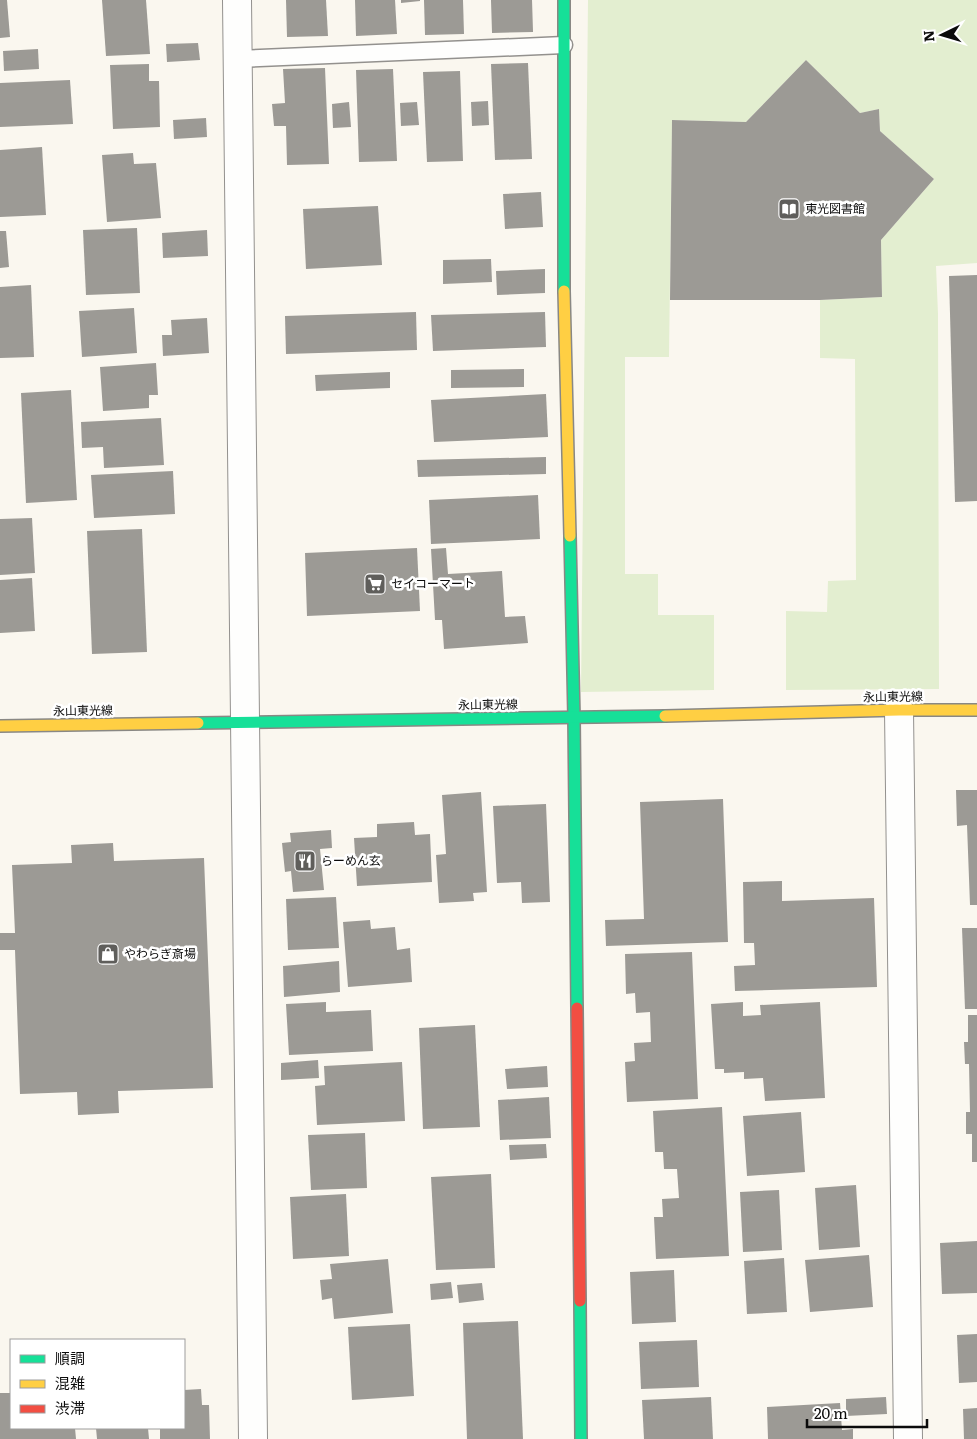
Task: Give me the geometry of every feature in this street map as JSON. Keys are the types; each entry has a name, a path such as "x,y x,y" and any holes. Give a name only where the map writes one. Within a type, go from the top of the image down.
{"street":[{"path":"237,0 253,1439"},
{"path":"564,0 564,313 574,718 581,1439"},
{"path":"899,710 908,1439"},
{"name":"永山東光線","path":"0,726 977,710"}],"lane":[{"path":"238,58 564,45"}],"green space":[{"path":"588,0 977,0 977,263 936,266 938,314 939,689 786,690 786,611 827,612 828,581 856,580 855,359 820,358 820,300 882,297 881,240 934,179 880,131 879,109 860,113 806,60 746,122 672,120 669,357 625,357 625,574 658,574 658,615 714,615 714,690 581,692"}],"building":[{"path":"0,0 7,0 10,37 0,38"},
{"path":"102,0 146,0 150,54 106,56"},
{"path":"286,0 326,0 328,36 287,37"},
{"path":"355,0 395,0 397,34 356,36"},
{"path":"401,0 420,0 420,1 401,3"},
{"path":"424,0 463,0 464,34 425,35"},
{"path":"491,0 532,0 533,32 492,33"},
{"path":"198,43 200,60 167,62 166,44"},
{"path":"38,49 39,69 4,71 3,51"},
{"name":"東光図書館","path":"806,60 860,113 879,109 880,131 934,179 881,240 882,297 820,300 670,300 672,120 746,122"},
{"path":"528,63 532,159 495,160 491,64"},
{"path":"149,64 149,81 159,81 160,127 113,129 110,65"},
{"path":"325,68 329,164 287,165 286,126 274,126 272,104 285,103 283,69"},
{"path":"393,69 397,161 359,162 356,70"},
{"path":"460,71 463,161 427,162 423,72"},
{"path":"70,80 73,124 0,127 0,83"},
{"path":"488,101 489,125 472,126 471,102"},
{"path":"349,102 351,127 333,128 332,104"},
{"path":"417,102 419,125 401,126 400,103"},
{"path":"206,118 207,137 174,139 173,120"},
{"path":"42,147 46,215 0,217 0,150"},
{"path":"133,153 134,164 156,163 161,218 107,222 102,155"},
{"path":"541,192 543,227 505,229 503,194"},
{"path":"378,206 382,265 306,269 303,209"},
{"path":"137,228 140,293 86,295 83,230"},
{"path":"207,230 208,256 163,258 162,233"},
{"path":"0,231 6,231 9,267 0,268"},
{"path":"491,259 492,282 443,284 443,260"},
{"path":"545,269 545,293 497,295 496,271"},
{"path":"977,275 977,501 955,502 949,276"},
{"path":"31,285 34,357 0,358 0,287"},
{"path":"134,308 137,353 82,357 79,311"},
{"path":"416,312 417,350 286,354 285,316"},
{"path":"545,312 546,347 433,351 431,315"},
{"path":"207,318 209,353 163,356 162,335 172,335 171,320"},
{"path":"156,363 158,395 149,395 149,408 103,411 100,367"},
{"path":"524,369 524,387 451,388 451,370"},
{"path":"390,372 390,388 316,391 315,375"},
{"path":"71,390 77,500 26,503 21,393"},
{"path":"546,394 548,437 434,442 431,400"},
{"path":"161,418 164,465 104,468 103,447 82,448 81,422"},
{"path":"546,457 546,474 418,477 417,460"},
{"path":"173,471 175,514 94,518 91,475"},
{"path":"538,495 540,539 431,544 429,500"},
{"path":"32,518 35,573 0,575 0,519"},
{"path":"142,529 147,652 92,654 87,531"},
{"path":"417,548 420,611 307,616 305,553"},
{"path":"446,548 448,574 502,571 505,617 525,616 528,643 444,649 442,620 435,620 431,549"},
{"path":"32,578 35,631 0,633 0,580"},
{"path":"956,790 977,790 977,905 970,905 967,825 957,826"},
{"path":"481,792 487,892 473,893 474,901 439,903 436,855 446,854 442,795"},
{"path":"723,799 728,942 606,946 605,920 644,919 640,802"},
{"path":"546,804 550,902 522,903 521,882 497,883 493,806"},
{"path":"414,822 415,835 430,834 432,882 357,886 354,838 377,837 377,824"},
{"path":"331,830 332,848 320,849 324,890 293,892 291,871 285,872 282,843 291,842 290,833"},
{"path":"113,843 114,861 204,858 213,1088 118,1091 119,1113 78,1115 77,1092 20,1094 15,950 0,950 0,933 15,933 12,865 72,863 71,845"},
{"path":"782,881 782,901 874,898 877,987 735,991 734,966 755,965 754,943 744,943 743,882"},
{"path":"336,897 339,948 288,950 286,899"},
{"path":"370,920 371,929 395,927 397,950 410,948 412,982 348,987 343,922"},
{"path":"962,928 977,928 977,1009 965,1009"},
{"path":"692,952 698,1099 627,1102 625,1062 635,1061 634,1043 651,1042 650,1012 636,1013 635,993 626,994 625,954"},
{"path":"339,961 340,992 284,997 283,966"},
{"path":"326,1002 326,1012 371,1010 373,1051 289,1055 286,1004"},
{"path":"743,1002 743,1016 761,1015 760,1005 820,1002 825,1098 765,1101 763,1078 744,1079 744,1072 724,1073 724,1069 715,1069 711,1004"},
{"path":"968,1015 977,1015 977,1162 972,1162 972,1134 966,1134 966,1112 970,1112 969,1064 965,1064 964,1042 968,1042"},
{"path":"475,1025 480,1127 423,1129 419,1028"},
{"path":"318,1060 319,1078 281,1080 281,1063"},
{"path":"402,1062 405,1121 317,1125 315,1086 325,1085 324,1066"},
{"path":"547,1066 548,1087 507,1089 505,1069"},
{"path":"549,1097 551,1138 500,1140 498,1100"},
{"path":"722,1107 729,1256 656,1259 654,1217 663,1217 662,1199 679,1198 677,1169 664,1169 663,1152 655,1152 653,1111"},
{"path":"801,1112 805,1172 747,1176 743,1116"},
{"path":"365,1133 367,1188 311,1190 308,1135"},
{"path":"546,1144 547,1158 510,1160 509,1145"},
{"path":"491,1174 495,1268 436,1270 431,1177"},
{"path":"856,1185 860,1247 819,1250 815,1188"},
{"path":"779,1190 782,1250 743,1252 740,1192"},
{"path":"346,1194 349,1256 293,1259 290,1197"},
{"path":"977,1241 977,1293 942,1294 940,1243"},
{"path":"869,1255 873,1307 810,1312 805,1260"},
{"path":"784,1258 787,1312 747,1314 744,1261"},
{"path":"388,1259 393,1313 334,1319 332,1298 322,1300 320,1280 332,1279 330,1264"},
{"path":"674,1270 676,1322 632,1324 630,1272"},
{"path":"451,1282 453,1298 431,1300 430,1284"},
{"path":"482,1283 484,1300 459,1303 457,1285"},
{"path":"518,1321 523,1439 467,1439 463,1323"},
{"path":"410,1324 414,1396 352,1400 348,1327"},
{"path":"977,1334 977,1382 959,1383 957,1335"},
{"path":"697,1340 699,1387 641,1389 639,1342"},
{"path":"201,1389 202,1405 209,1405 210,1439 160,1439 160,1429 185,1429 185,1390"},
{"path":"0,1393 10,1393 10,1429 75,1429 76,1439 0,1439"},
{"path":"711,1397 713,1439 644,1439 642,1400"},
{"path":"886,1397 887,1414 846,1416 846,1399"},
{"path":"840,1403 842,1430 853,1429 853,1439 768,1439 767,1407"},
{"path":"977,1408 977,1439 964,1439 963,1409"},
{"path":"96,1429 148,1429 149,1439 97,1439"}],"traffic: fast":[{"path":"564,0 564,291"},
{"path":"570,536 577,1008"},
{"path":"198,723 665,716"},
{"path":"580,1301 581,1439"}],"traffic: slow":[{"path":"564,291 570,536"},
{"path":"665,716 977,710"},
{"path":"0,726 198,723"}],"traffic: jam":[{"path":"577,1008 580,1301"}],"place":[{"name":"東光図書館","path":"789,209"},
{"name":"セイコーマート","path":"375,584"},
{"name":"らーめん玄","path":"305,861"},
{"name":"やわらぎ斎場","path":"108,954"}]}
